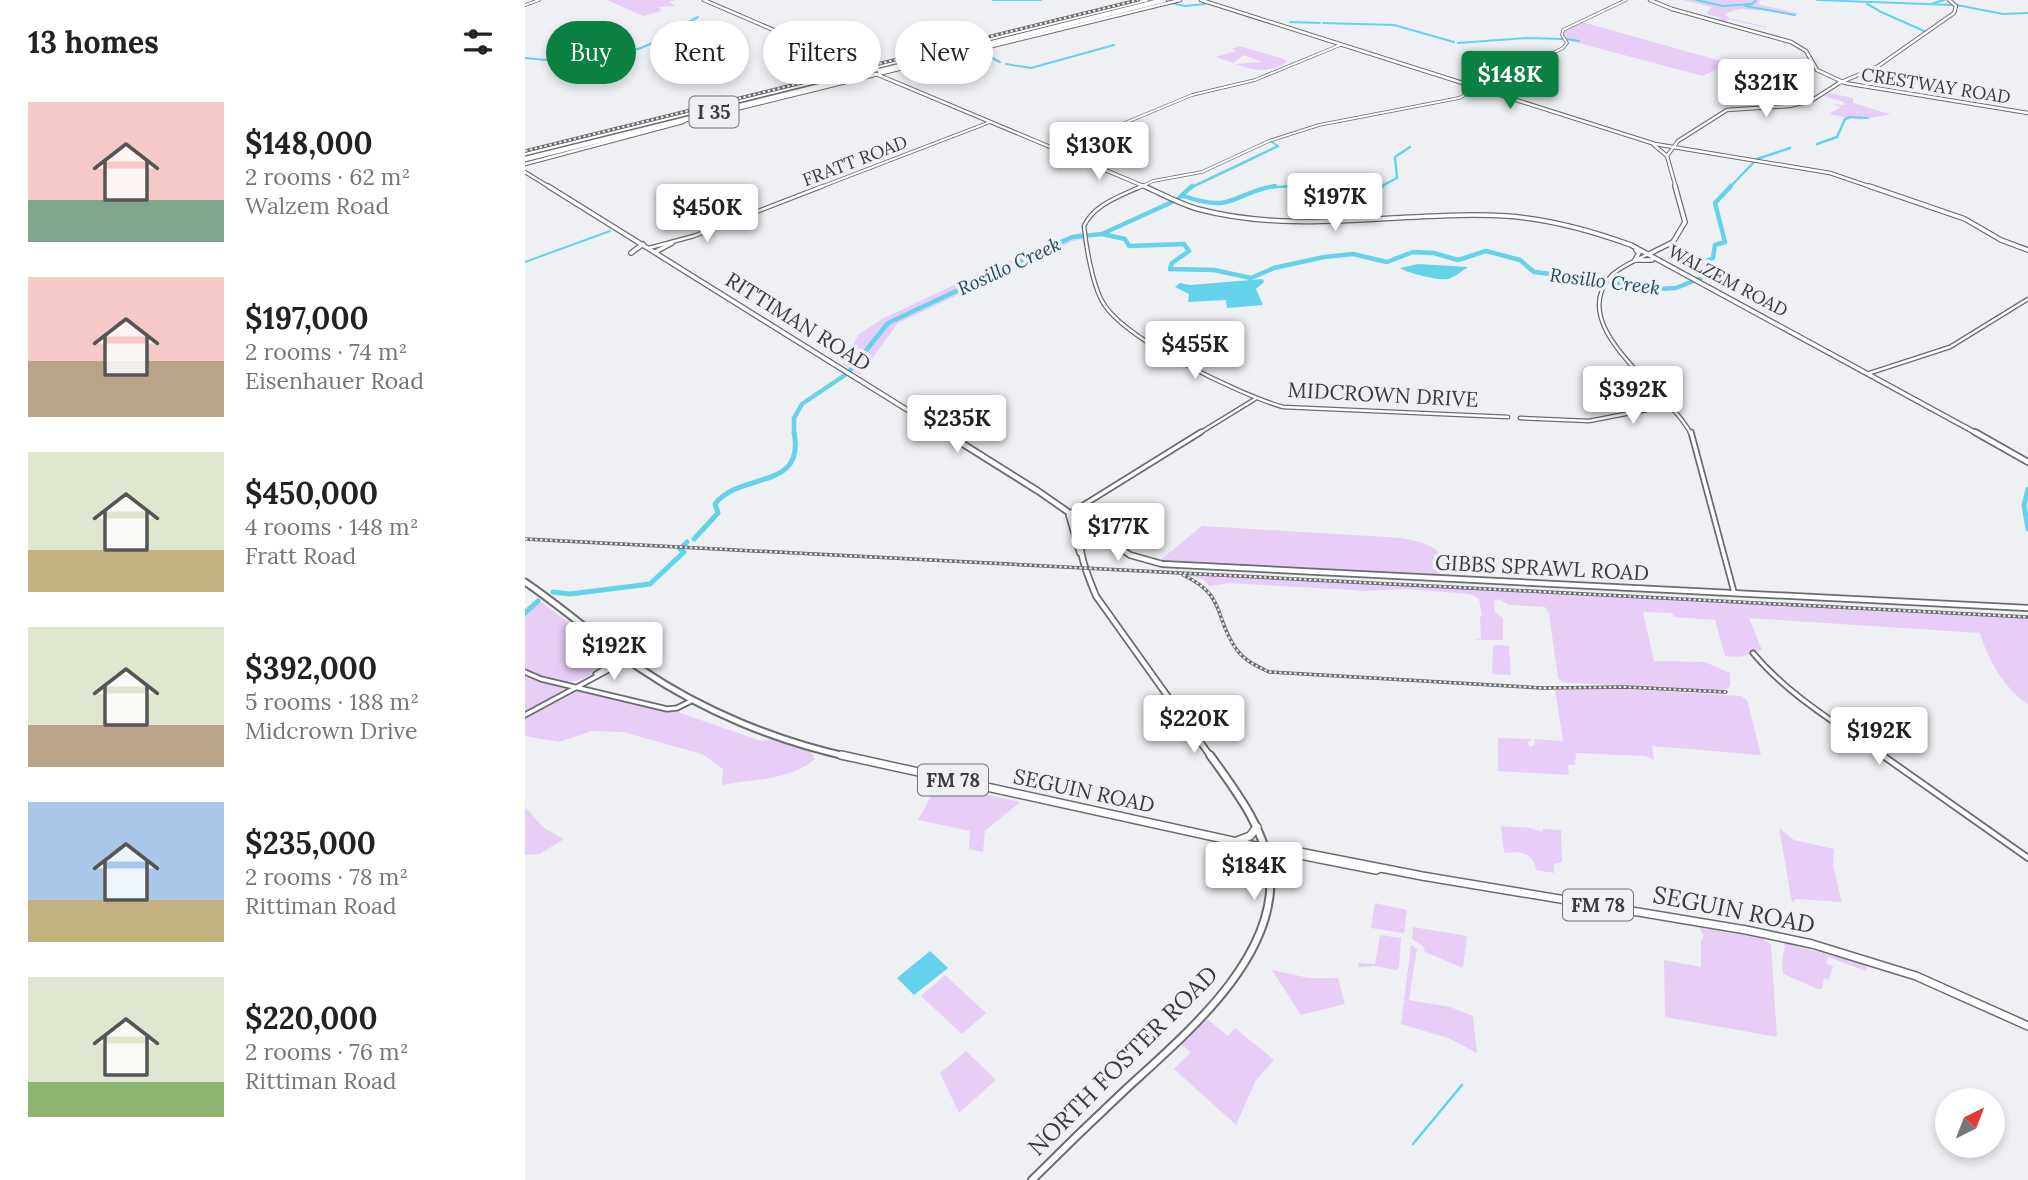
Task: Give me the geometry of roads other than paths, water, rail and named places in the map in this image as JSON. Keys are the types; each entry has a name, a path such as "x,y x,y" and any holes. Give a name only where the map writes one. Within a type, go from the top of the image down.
{"highway":[{"path":"1156,1 1165,0"},
{"name":"I 35","path":"881,71 1156,1"},
{"path":"1051,32 1141,5"},
{"name":"I 35","path":"993,41 1141,5"},
{"path":"1010,34 1052,26"},
{"path":"881,71 996,46"},
{"name":"I 35","path":"526,164 564,150 814,84"},
{"name":"I 35","path":"526,164 570,145 818,84"},
{"path":"768,102 823,84"},
{"path":"570,145 676,117"},
{"path":"564,150 663,127"}],"main road":[{"path":"704,0 763,26"},
{"path":"993,38 1147,0"},
{"path":"881,73 893,72 1180,0"},
{"path":"1197,0 1340,45"},
{"path":"1197,0 1661,145 1841,177 1960,217 2001,240 2028,250"},
{"path":"1650,0 1672,9 1791,41 1806,51 1814,67 1841,82"},
{"path":"1647,141 1667,156 1672,147 1720,115 1739,109 1804,105 1841,82 1873,69 1956,10 1949,0"},
{"path":"1236,13 1247,15"},
{"path":"1293,31 1305,33"},
{"path":"881,71 893,72"},
{"path":"881,72 887,79"},
{"path":"887,79 887,75 893,72"},
{"path":"881,77 1189,206"},
{"path":"1834,80 1841,82"},
{"name":"CRESTWAY ROAD","path":"1841,82 2028,113"},
{"path":"526,164 676,117 806,84"},
{"path":"526,164 768,102"},
{"path":"978,117 985,121 983,124"},
{"name":"WALZEM ROAD","path":"1648,254 1667,246 1679,236 1685,218 1667,156"},
{"name":"RITTIMAN ROAD","path":"526,164 537,178 1069,514"},
{"path":"1166,197 1189,206 1248,219 1294,222 1487,216 1527,218 1588,229 1647,250 1661,249"},
{"path":"655,252 672,243"},
{"path":"631,253 643,244"},
{"path":"1630,245 1648,254"},
{"path":"1630,245 1639,252 1635,260"},
{"path":"1666,264 1658,255 1667,246"},
{"name":"WALZEM ROAD","path":"1648,254 1870,373 2028,462"},
{"path":"1635,260 1648,259 1666,264"},
{"path":"1069,514 1091,588 1101,606 1242,800 1266,848"},
{"name":"GIBBS SPRAWL ROAD","path":"1069,514 1130,555 1162,564 2028,608"},
{"path":"1063,519 1070,521"},
{"path":"1083,561 1081,543 1094,531"},
{"name":"SEGUIN ROAD","path":"525,582 625,659 693,700 755,728 826,752 1294,856 1376,870 1380,868"},
{"path":"1235,842 1250,836 1257,827"},
{"name":"SEGUIN ROAD","path":"1266,848 1274,847 1377,865 1380,868 1705,923 1812,944 1916,976 2028,1026"},
{"name":"NORTH FOSTER ROAD","path":"1032,1180 1220,996 1247,956 1259,931 1269,897 1266,848"},
{"path":"1269,875 1281,859 1294,856"}],"street":[{"path":"525,5 540,0"},
{"name":"MIDCROWN DRIVE","path":"1508,417 1283,407 1256,399 1146,342 1113,316 1102,301 1084,235 1085,223 1096,210 1140,186 1159,179 1202,172 1300,131 1355,117 1434,105 1481,89 1563,48 1567,43 1562,35 1563,30 1626,0"},
{"path":"1067,156 1078,150 1091,137 1186,98 1212,89 1255,80 1340,45"},
{"name":"FRATT ROAD","path":"649,248 672,243 990,122"},
{"path":"1648,254 1620,267 1604,281 1597,306 1620,355 1672,405 1687,425 1735,594"},
{"path":"1870,373 1897,362 1922,358 1949,348 2028,299"},
{"path":"1069,514 1256,399"},
{"path":"1520,418 1589,420 1672,405"},
{"path":"1753,653 1786,687 2028,858"},
{"path":"525,715 625,659"},
{"path":"525,672 574,688 667,709 677,708 693,700"}],"water":[{"path":"1418,264 1468,267 1448,279 1431,278 1400,268"},
{"path":"1263,279 1264,282 1256,289 1263,305 1227,308 1226,300 1188,302 1189,294 1175,287 1180,283 1190,285"},
{"path":"930,951 948,968 914,995 897,978"}],"waterway":[{"path":"993,0 1041,0"},
{"path":"1696,0 1723,6 1752,4 1756,0"},
{"path":"1817,0 1953,5"},
{"path":"1931,4 1944,0"},
{"path":"1171,3 1185,6 1205,4"},
{"path":"1867,4 1878,10"},
{"path":"1957,5 2003,14 2028,13"},
{"path":"1745,6 1795,15"},
{"path":"1879,11 1924,31"},
{"path":"525,58 574,60 625,53 655,42 698,17"},
{"path":"1290,22 1320,23"},
{"path":"1323,23 1394,25 1454,42"},
{"path":"1458,43 1526,38 1563,39"},
{"path":"1566,39 1579,41"},
{"path":"1006,64 1031,68 1114,45"},
{"path":"993,58 1000,62"},
{"path":"881,64 895,61"},
{"path":"525,152 799,84"},
{"path":"1850,117 1868,118"},
{"name":"Rosillo Creek","path":"1817,144 1837,137 1845,119 1850,117"},
{"path":"1272,142 1278,146"},
{"path":"1249,160 1278,146"},
{"path":"1378,188 1397,178 1395,157 1410,147"},
{"name":"Rosillo Creek","path":"1729,188 1757,159 1790,148"},
{"path":"1190,188 1247,161"},
{"path":"1177,200 1192,186"},
{"path":"1266,188 1275,186"},
{"path":"1311,186 1321,188"},
{"path":"1321,188 1366,195 1382,186"},
{"name":"Rosillo Creek","path":"1704,262 1713,258 1715,245 1725,242 1715,203 1731,186"},
{"path":"1184,196 1223,203 1266,188"},
{"path":"1266,188 1321,188"},
{"path":"1321,188 1327,188"},
{"path":"1102,234 1172,202"},
{"path":"525,262 610,231"},
{"name":"Rosillo Creek","path":"794,432 794,418 802,404 848,373 888,323 1072,237 1102,234"},
{"name":"Rosillo Creek","path":"1102,234 1125,239 1129,246 1184,244 1189,251 1172,263 1170,269 1214,270 1251,278 1274,268 1324,257 1353,254 1387,262 1413,252 1434,253 1458,260 1486,251 1520,260 1534,272 1616,282 1642,290 1676,288 1701,278 1697,268 1700,264"},
{"name":"Rosillo Creek","path":"694,539 718,513 715,504 726,494 769,478 790,464 795,451 794,432"},
{"path":"2028,489 2024,505 2028,529"},
{"name":"Rosillo Creek","path":"680,549 687,542"},
{"name":"Rosillo Creek","path":"553,592 570,594 650,584 684,552"},
{"name":"Rosillo Creek","path":"525,613 538,601"},
{"path":"1413,1144 1462,1085"}],"railway":[{"path":"525,151 1138,0"},
{"path":"525,539 2028,617"},
{"path":"1183,575 1207,591 1214,600 1225,628 1240,654 1269,672 1543,688 1625,687 1726,692"}]}
